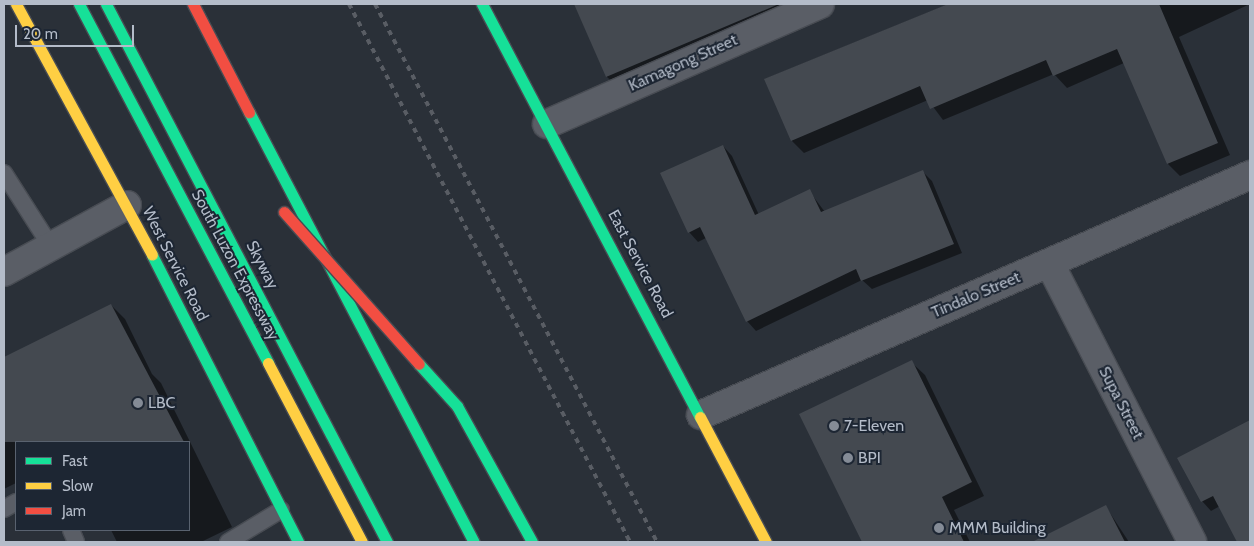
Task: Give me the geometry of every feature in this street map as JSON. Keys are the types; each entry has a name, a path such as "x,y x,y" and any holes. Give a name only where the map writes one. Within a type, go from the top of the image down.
{"main road":[{"name":"West Service Road","path":"16,4 127,205 298,542"},
{"name":"South Luzon Expressway","path":"79,4 362,542"},
{"name":"Skyway","path":"106,4 388,542"},
{"path":"193,4 474,542"},
{"name":"East Service Road","path":"482,4 701,415 766,542"},
{"path":"306,256 281,208 457,406 532,542"}],"street":[{"name":"Kamagong Street","path":"547,124 820,4"},
{"name":"Tindalo Street","path":"701,415 1250,176"},
{"path":"4,272 52,248 127,205"},
{"name":"Supa Street","path":"1050,264 1192,542"}],"lane":[{"path":"4,174 52,248"},
{"path":"4,509 15,503"},
{"path":"228,542 281,510"}],"building":[{"path":"574,4 779,4 606,77"},
{"path":"948,4 1159,4 1218,143 1167,164 1117,49 1053,76 1046,60 930,109 920,86 791,141 764,79"},
{"path":"723,145 755,215 810,189 821,212 923,170 954,244 861,281 856,269 746,322 700,227 688,233 660,173"},
{"path":"111,304 183,441 4,442 4,357"},
{"path":"912,360 972,482 942,497 964,542 862,542 799,414"},
{"path":"1250,420 1250,542 1237,542 1213,496 1201,502 1177,458"},
{"path":"1106,505 1125,542 1032,542"}],"railway":[{"path":"349,4 630,542"},
{"path":"375,4 657,542"}],"traffic: fast":[{"path":"79,4 268,363"},
{"path":"106,4 387,542"},
{"path":"482,4 700,417"},
{"path":"249,112 474,542"},
{"path":"152,255 298,542"},
{"path":"419,364 457,406 532,542"}],"traffic: slow":[{"path":"16,4 152,255"},
{"path":"268,363 362,542"},
{"path":"700,417 766,542"}],"traffic: jam":[{"path":"193,4 249,112"},
{"path":"284,212 419,364"}],"place":[{"name":"LBC","path":"138,403"},
{"name":"7-Eleven","path":"834,426"},
{"name":"BPI","path":"848,458"},
{"name":"MMM Building","path":"939,528"}]}
